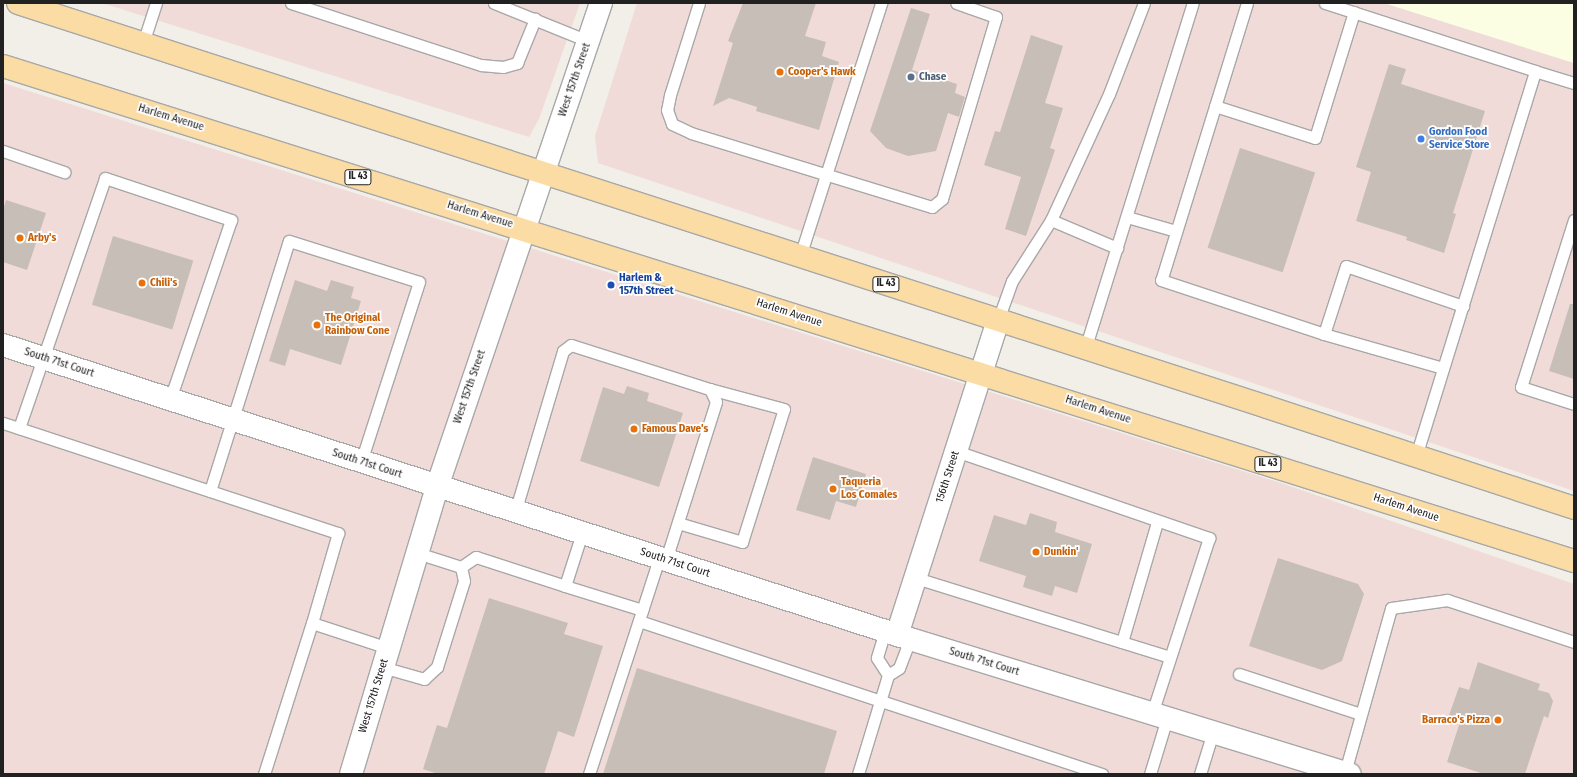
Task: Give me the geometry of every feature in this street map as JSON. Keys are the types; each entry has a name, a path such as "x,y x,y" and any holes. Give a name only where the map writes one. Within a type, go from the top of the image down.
{"main road":[{"name":"IL 43","path":"18,3 1574,508"},
{"name":"Harlem Avenue","path":"3,66 1574,561"}],"street":[{"name":"West 157th Street","path":"351,774 437,486 601,3"},
{"name":"156th Street","path":"898,635 998,320"},
{"name":"South 71st Court","path":"3,345 898,635 1347,773"}],"lane":[{"path":"143,43 156,3"},
{"path":"291,3 481,65 503,67 517,62 536,19"},
{"path":"494,3 536,19 559,31 588,41"},
{"path":"699,3 670,95 667,110 672,124 690,133 826,176 932,207 942,199 996,17 956,3"},
{"path":"800,256 881,3"},
{"path":"998,320 1012,280 1051,220 1109,94 1144,3"},
{"path":"1086,349 1193,3"},
{"path":"1247,3 1161,280 1324,334 1443,368"},
{"path":"1331,4 1574,83"},
{"path":"1215,106 1315,138 1354,12"},
{"path":"1416,456 1535,71"},
{"path":"3,151 64,172"},
{"path":"19,428 105,178 231,220 170,400"},
{"path":"1127,217 1176,231"},
{"path":"1051,220 1117,248"},
{"path":"1574,220 1521,387 1574,404"},
{"path":"210,491 231,419 289,241 419,282 361,462"},
{"path":"1324,334 1346,266 1462,306"},
{"path":"515,512 563,351 571,345 710,389 784,410 742,542 678,523"},
{"path":"589,774 640,615 678,523 716,402 710,389"},
{"path":"3,423 338,533 312,623 264,774"},
{"path":"956,451 1157,522 1210,538 1170,657 1150,774"},
{"path":"1122,642 1157,522"},
{"path":"565,586 582,533"},
{"path":"417,553 461,567"},
{"path":"461,567 476,557 565,586 640,615 881,700 1102,774"},
{"path":"312,623 385,658 424,679 437,667 464,581 461,567"},
{"path":"916,578 1170,657"},
{"path":"1347,773 1361,714 1391,608 1447,600 1574,642"},
{"path":"888,675 877,658 898,635"},
{"path":"858,774 888,675 900,668 898,635"},
{"path":"1239,674 1361,714"},
{"path":"1200,774 1213,732"}],"shaded area":[{"path":"102,3 580,3 539,119 529,137"},
{"path":"637,3 1384,3 1574,63 1574,491 598,163 595,136"},
{"path":"1384,3 1574,3 1574,63"},
{"path":"3,83 1281,483 1574,584 1574,774 3,774"}],"building":[{"name":"Cooper's Hawk","path":"743,3 816,3 805,36 826,42 822,56 839,62 819,130 756,111 757,107 729,98 713,106 733,43 728,41"},
{"name":"Chase","path":"911,8 930,14 912,70 957,84 955,93 965,97 959,117 948,113 936,151 908,156 886,148 870,131"},
{"path":"1031,35 1063,46 1045,103 1063,108 1050,148 1055,150 1026,236 1005,229 1021,177 984,165 995,131 1000,132"},
{"name":"Gordon Food Service Store","path":"1389,64 1406,69 1401,84 1485,111 1453,213 1456,214 1444,253 1406,240 1407,237 1356,221 1371,172 1356,167"},
{"path":"1240,148 1315,172 1283,272 1208,248"},
{"name":"Arby's","path":"6,200 46,213 27,270 3,262 3,210"},
{"name":"Chili's","path":"113,236 193,261 172,329 92,305"},
{"name":"The Original Rainbow Cone","path":"295,280 327,291 331,280 354,287 351,298 361,301 341,365 290,349 285,366 269,361"},
{"path":"1570,304 1574,304 1574,379 1549,371"},
{"name":"Famous Dave's","path":"627,386 649,393 647,401 683,413 659,487 580,461 603,387 624,394"},
{"name":"Taqueria Los Comales","path":"813,457 866,474 856,507 836,501 830,520 796,510"},
{"name":"Dunkin'","path":"1030,513 1057,522 1055,532 1092,544 1077,593 1055,586 1052,596 1023,587 1026,576 979,561 994,515 1026,525"},
{"path":"1278,558 1358,584 1364,594 1342,661 1322,670 1249,646"},
{"path":"489,598 568,623 564,634 603,646 574,737 558,731 544,774 438,774 423,769 437,725 447,728"},
{"name":"Barraco's Pizza","path":"1478,662 1540,684 1538,690 1549,693 1553,701 1548,718 1544,716 1525,774 1484,774 1447,762 1460,722 1448,718 1459,687 1469,690"},
{"path":"637,668 837,731 824,774 603,774"}],"place":[{"name":"Cooper's Hawk","path":"780,72"},
{"name":"Chase","path":"911,77"},
{"name":"Gordon Food Service Store","path":"1421,139"},
{"name":"Arby's","path":"20,238"},
{"name":"Chili's","path":"142,283"},
{"name":"Harlem & 157th Street","path":"611,285"},
{"name":"The Original Rainbow Cone","path":"317,325"},
{"name":"Famous Dave's","path":"634,429"},
{"name":"Taqueria Los Comales","path":"833,489"},
{"name":"Dunkin'","path":"1036,552"},
{"name":"Barraco's Pizza","path":"1498,720"}]}
